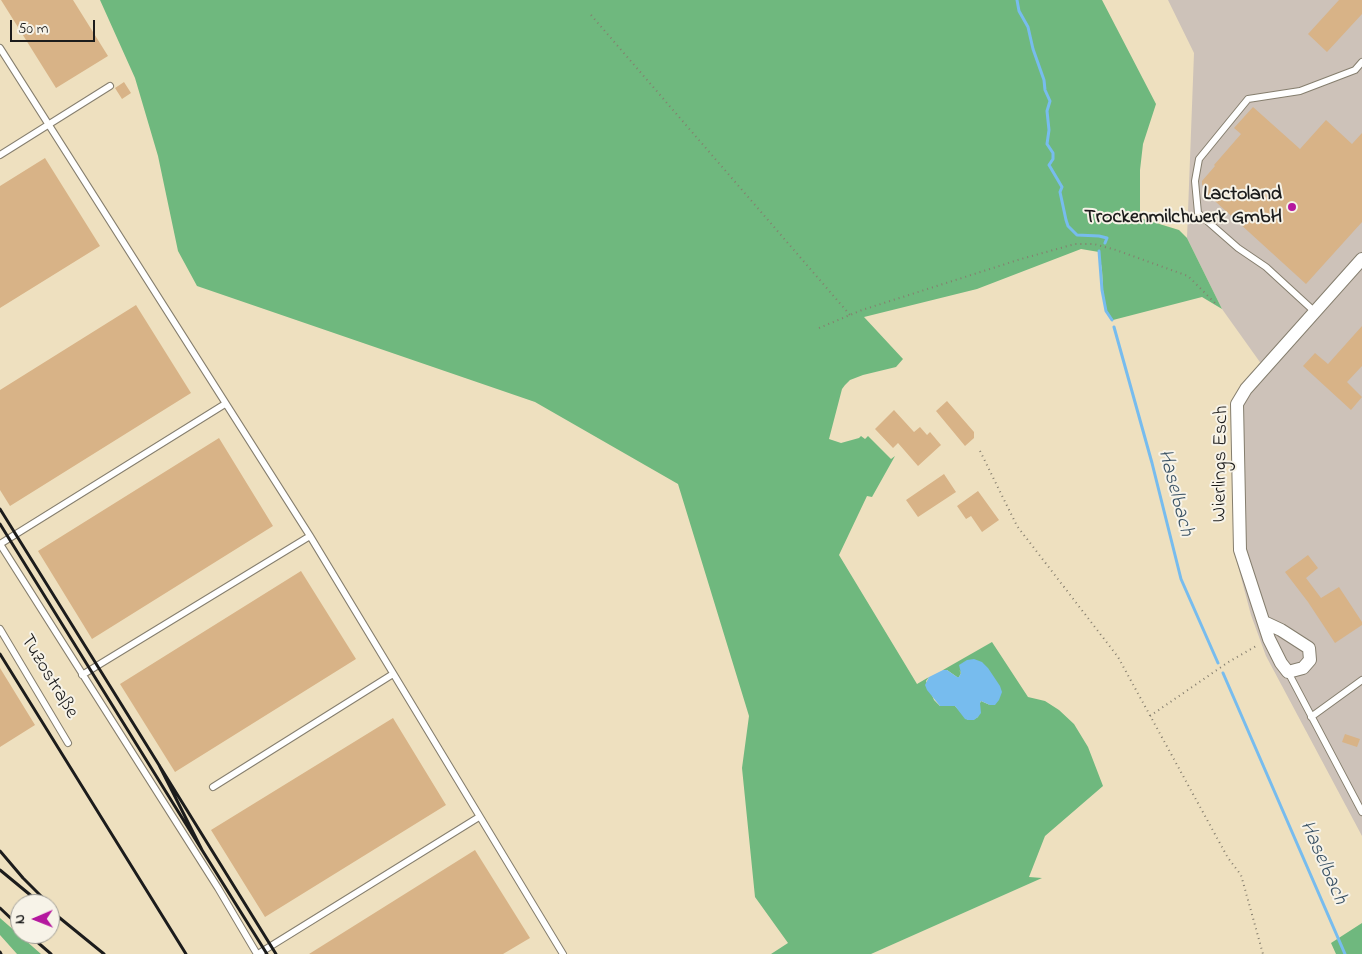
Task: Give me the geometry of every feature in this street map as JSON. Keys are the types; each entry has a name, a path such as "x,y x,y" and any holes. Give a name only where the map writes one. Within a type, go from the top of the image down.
{"street":[{"name":"Wierlings Esch","path":"1288,672 1269,639 1240,550 1237,404 1246,389 1362,259"},
{"path":"1264,622 1281,630 1309,648 1310,660 1303,668 1288,672"}],"lane":[{"path":"0,48 310,536 563,954"},
{"path":"1315,312 1266,267 1238,248 1198,212 1195,180 1198,159 1248,99 1300,91 1355,70 1362,62"},
{"path":"0,155 110,86"},
{"path":"225,404 0,544 258,954 479,817"},
{"path":"82,675 310,536"},
{"name":"Tuzostraße","path":"0,629 68,743"},
{"path":"1288,672 1362,812"},
{"path":"212,786 393,674"},
{"path":"1311,717 1362,680"}],"path":[{"path":"591,16 850,315"},
{"path":"819,328 850,315 1075,244 1094,244 1116,250 1188,276 1216,304"},
{"path":"980,451 1017,526 1118,657 1228,858 1241,875 1263,954"},
{"path":"1150,716 1227,663 1269,639"}],"shaded area":[{"path":"1168,0 1362,0 1362,836 1266,656 1251,615 1234,551 1232,405 1262,365 1222,309 1187,238 1194,53"}],"green space":[{"path":"100,0 1102,0 1156,104 1143,144 1140,170 1140,218 1179,230 1187,238 1222,309 1202,297 1113,320 1106,310 1099,252 1081,249 977,289 864,317 903,359 896,367 863,375 850,380 845,385 842,389 829,439 841,443 861,436 865,439 868,436 891,459 895,456 872,497 867,496 839,555 917,684 929,677 926,681 934,700 940,706 955,706 968,720 978,717 981,701 990,705 959,670 961,673 957,677 947,670 943,670 992,642 1028,697 1045,701 1059,710 1074,724 1088,747 1103,786 1045,836 1029,877 1042,878 871,954 771,954 788,943 755,897 742,768 749,716 678,484 535,402 197,286 178,251 158,156 135,78"},
{"path":"0,918 10,927 10,944 30,944 41,954 17,954 0,935"},
{"path":"1362,923 1362,954 1336,954 1331,943"}],"water":[{"path":"974,659 982,662 988,668 1002,692 995,705 981,701 981,713 974,720 968,720 965,719 955,706 940,706 925,685 929,677 943,670 947,670 959,677 961,673 959,665 967,660"}],"building":[{"path":"1,0 73,0 108,56 56,88"},
{"path":"1339,0 1362,0 1362,14 1327,52 1308,34"},
{"path":"124,82 131,93 122,99 115,88"},
{"name":"Lactoland Trockenmilchwerk GmbH","path":"1253,107 1300,149 1326,120 1352,144 1362,133 1362,222 1306,284 1205,192 1207,189 1202,185 1202,181 1214,165 1241,134 1234,128"},
{"path":"45,158 100,246 0,308 0,186"},
{"path":"136,305 191,393 10,506 0,490 0,390"},
{"path":"1362,326 1362,366 1347,382 1362,397 1351,410 1303,366 1315,353 1328,364"},
{"path":"947,401 974,432 974,438 965,446 936,411"},
{"path":"894,410 914,432 920,427 927,435 930,432 941,445 918,466 898,443 893,448 875,429"},
{"path":"219,438 273,526 92,639 38,551"},
{"path":"944,474 956,492 918,517 906,500"},
{"path":"978,491 999,520 982,532 971,516 966,519 957,506"},
{"path":"1308,555 1318,568 1306,578 1321,598 1339,587 1362,622 1362,625 1335,643 1308,602 1285,572"},
{"path":"301,571 356,659 175,772 120,684"},
{"path":"0,668 35,725 0,747"},
{"path":"393,718 446,805 265,917 211,830"},
{"path":"1345,734 1360,739 1357,747 1342,742"},
{"path":"475,850 530,938 503,954 309,954"}],"waterway":[{"name":"Haselbach","path":"1017,0 1019,11 1028,27 1033,49 1044,80 1045,90 1050,101 1047,111 1049,130 1047,144 1053,153 1053,159 1049,165 1062,187 1060,192 1068,226 1077,235 1107,238 1105,243"},
{"name":"Haselbach","path":"1099,251 1102,290 1106,311 1112,320"},
{"name":"Haselbach","path":"1114,327 1152,463 1181,579 1218,663"},
{"name":"Haselbach","path":"1223,673 1345,954"}],"railway":[{"path":"0,509 159,765"},
{"path":"0,524 202,850 159,765 276,954"},
{"path":"0,654 186,954"},
{"path":"202,850 267,954"},
{"path":"0,851 39,894"},
{"path":"0,870 29,894"},
{"path":"0,908 10,918"},
{"path":"60,918 104,954"},
{"path":"40,944 51,954"}],"place":[{"name":"Lactoland Trockenmilchwerk GmbH","path":"1292,207"}]}
